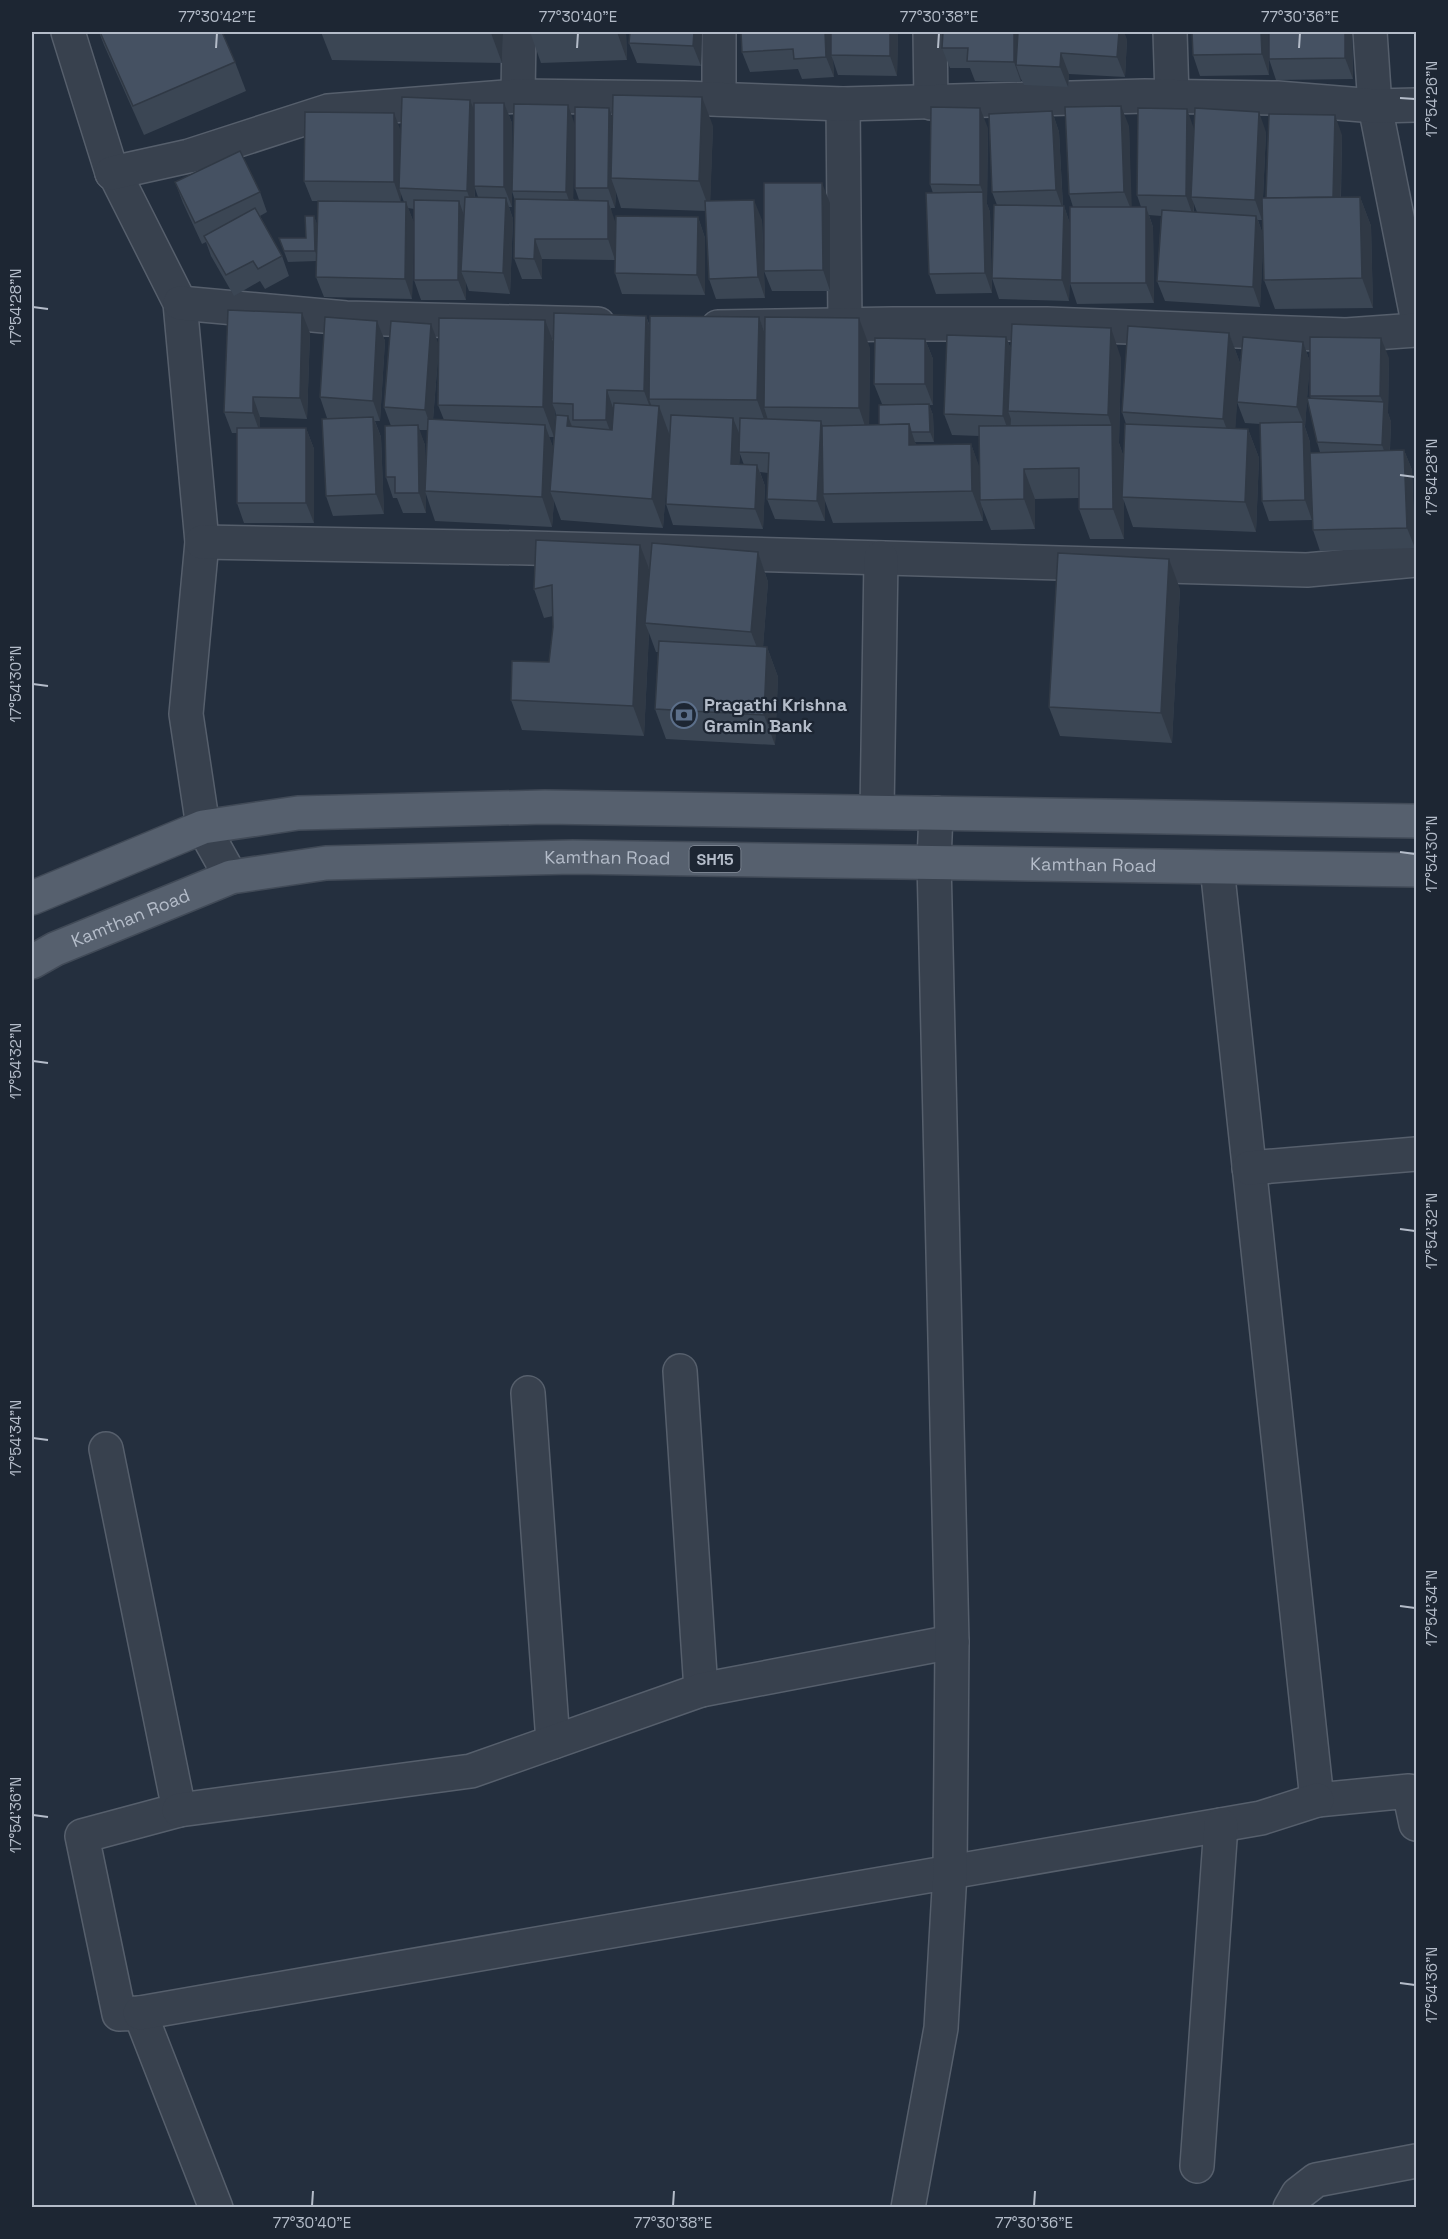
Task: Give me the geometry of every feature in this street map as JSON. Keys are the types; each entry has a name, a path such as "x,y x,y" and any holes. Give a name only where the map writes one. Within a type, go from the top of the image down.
{"main road":[{"path":"32,898 203,827 298,813 545,807 1416,821"},
{"name":"Kamthan Road","path":"32,962 55,949 231,877 326,863 561,857 1416,870"}],"street":[{"path":"68,32 112,173 116,176 180,303 202,542 186,714 203,827 231,877"},
{"path":"518,96 519,32"},
{"path":"718,99 720,32"},
{"path":"930,32 931,103"},
{"path":"1170,32 1172,97"},
{"path":"1370,32 1375,106 1416,312"},
{"path":"112,173 189,156 328,111 518,96 718,99 843,104 1172,97 1278,98 1375,106 1416,105"},
{"path":"843,104 845,325"},
{"path":"180,303 346,318 622,325"},
{"path":"688,327 1047,324 1347,335 1416,330"},
{"path":"202,542 1307,570 1416,560"},
{"path":"877,812 880,558"},
{"path":"908,2208 941,2028 951,1872 952,1642 934,861 936,813"},
{"path":"1217,867 1317,1800"},
{"path":"1249,1168 1416,1154"},
{"path":"680,1371 701,1690"},
{"path":"528,1393 552,1742"},
{"path":"106,1449 179,1810"},
{"path":"952,1642 701,1690 471,1771 179,1810 82,1836 119,2014 140,2013 1261,1818 1317,1800 1410,1791 1416,1824"},
{"path":"1197,2166 1221,1825"},
{"path":"140,2013 216,2208"},
{"path":"1290,2208 1298,2194 1316,2180 1416,2161"}],"building":[{"path":"100,32 222,32 235,62 133,106"},
{"path":"402,32 491,32 491,33"},
{"path":"530,32 582,32 530,33"},
{"path":"630,32 694,32 693,46 629,43"},
{"path":"741,32 825,32 826,57 794,59 793,49 742,52"},
{"path":"831,32 890,32 890,56 831,55"},
{"path":"943,32 1014,32 1014,62 967,61 968,48 942,48"},
{"path":"1018,32 1119,32 1117,57 1061,53 1060,67 1016,65"},
{"path":"1192,32 1261,32 1262,54 1193,55"},
{"path":"1269,32 1345,32 1345,58 1269,59"},
{"path":"613,95 702,97 699,181 611,178"},
{"path":"402,97 470,100 467,191 399,188"},
{"path":"474,103 504,103 504,187 474,186"},
{"path":"514,104 568,105 566,192 512,191"},
{"path":"1121,106 1124,192 1069,194 1065,107"},
{"path":"575,107 609,108 608,188 575,188"},
{"path":"931,107 980,108 980,185 930,184"},
{"path":"1138,108 1187,109 1186,196 1137,195"},
{"path":"1195,108 1259,112 1255,200 1191,197"},
{"path":"1052,111 1056,190 992,192 989,114"},
{"path":"305,112 394,113 394,182 304,181"},
{"path":"1269,114 1335,115 1333,197 1266,198"},
{"path":"240,151 260,192 195,223 175,182"},
{"path":"764,183 822,183 823,270 764,271"},
{"path":"983,192 985,273 929,274 926,193"},
{"path":"465,197 506,198 503,273 461,271"},
{"path":"1360,197 1362,278 1264,280 1262,198"},
{"path":"515,199 608,201 608,239 535,239 534,259 514,258"},
{"path":"414,200 459,201 458,280 414,280"},
{"path":"754,200 758,277 709,279 705,201"},
{"path":"318,201 406,202 405,279 316,277"},
{"path":"994,205 1064,206 1062,280 992,278"},
{"path":"1070,207 1146,207 1146,283 1070,283"},
{"path":"255,208 282,256 258,269 253,261 226,275 204,236"},
{"path":"1162,210 1256,216 1253,287 1157,281"},
{"path":"305,216 314,216 315,251 284,251 279,238 306,238"},
{"path":"616,216 698,217 697,275 615,273"},
{"path":"228,310 302,313 300,398 253,397 253,413 224,412"},
{"path":"554,313 646,316 644,391 607,390 606,420 573,420 573,404 552,403"},
{"path":"650,316 759,317 757,400 649,399"},
{"path":"325,317 377,321 373,401 320,397"},
{"path":"765,317 859,318 859,408 764,407"},
{"path":"439,318 545,320 543,407 438,405"},
{"path":"391,321 431,324 425,410 384,407"},
{"path":"1012,324 1111,328 1108,415 1008,411"},
{"path":"1128,326 1229,333 1223,419 1122,412"},
{"path":"947,335 1006,337 1003,416 944,414"},
{"path":"1243,337 1303,342 1297,407 1237,402"},
{"path":"1310,337 1381,338 1380,396 1310,396"},
{"path":"875,338 925,339 925,384 874,384"},
{"path":"1307,398 1384,402 1382,445 1317,442"},
{"path":"614,403 659,406 652,499 550,491 556,415 568,416 567,426 612,430"},
{"path":"929,404 930,432 911,432 909,424 879,425 879,405"},
{"path":"671,415 733,418 731,464 757,465 755,509 666,504"},
{"path":"373,417 376,494 326,496 322,419"},
{"path":"740,418 821,421 817,501 767,499 769,453 739,452"},
{"path":"428,419 545,425 542,497 425,491"},
{"path":"1303,422 1305,500 1262,501 1260,423"},
{"path":"909,424 909,445 971,444 972,491 823,494 822,426"},
{"path":"1125,424 1248,429 1245,502 1122,497"},
{"path":"418,425 419,493 395,493 395,477 386,477 385,426"},
{"path":"1112,425 1113,509 1079,509 1079,468 1024,469 1024,499 980,500 979,426"},
{"path":"237,428 306,428 306,503 237,503"},
{"path":"1404,450 1407,528 1313,530 1310,453"},
{"path":"536,540 640,545 633,706 511,700 512,661 549,662 553,627 552,585 534,589"},
{"path":"652,543 758,552 751,632 645,623"},
{"path":"1058,553 1169,559 1161,713 1049,707"},
{"path":"659,641 767,647 764,715 655,709"}],"place":[{"name":"Pragathi Krishna Gramin Bank","path":"684,715"}]}
